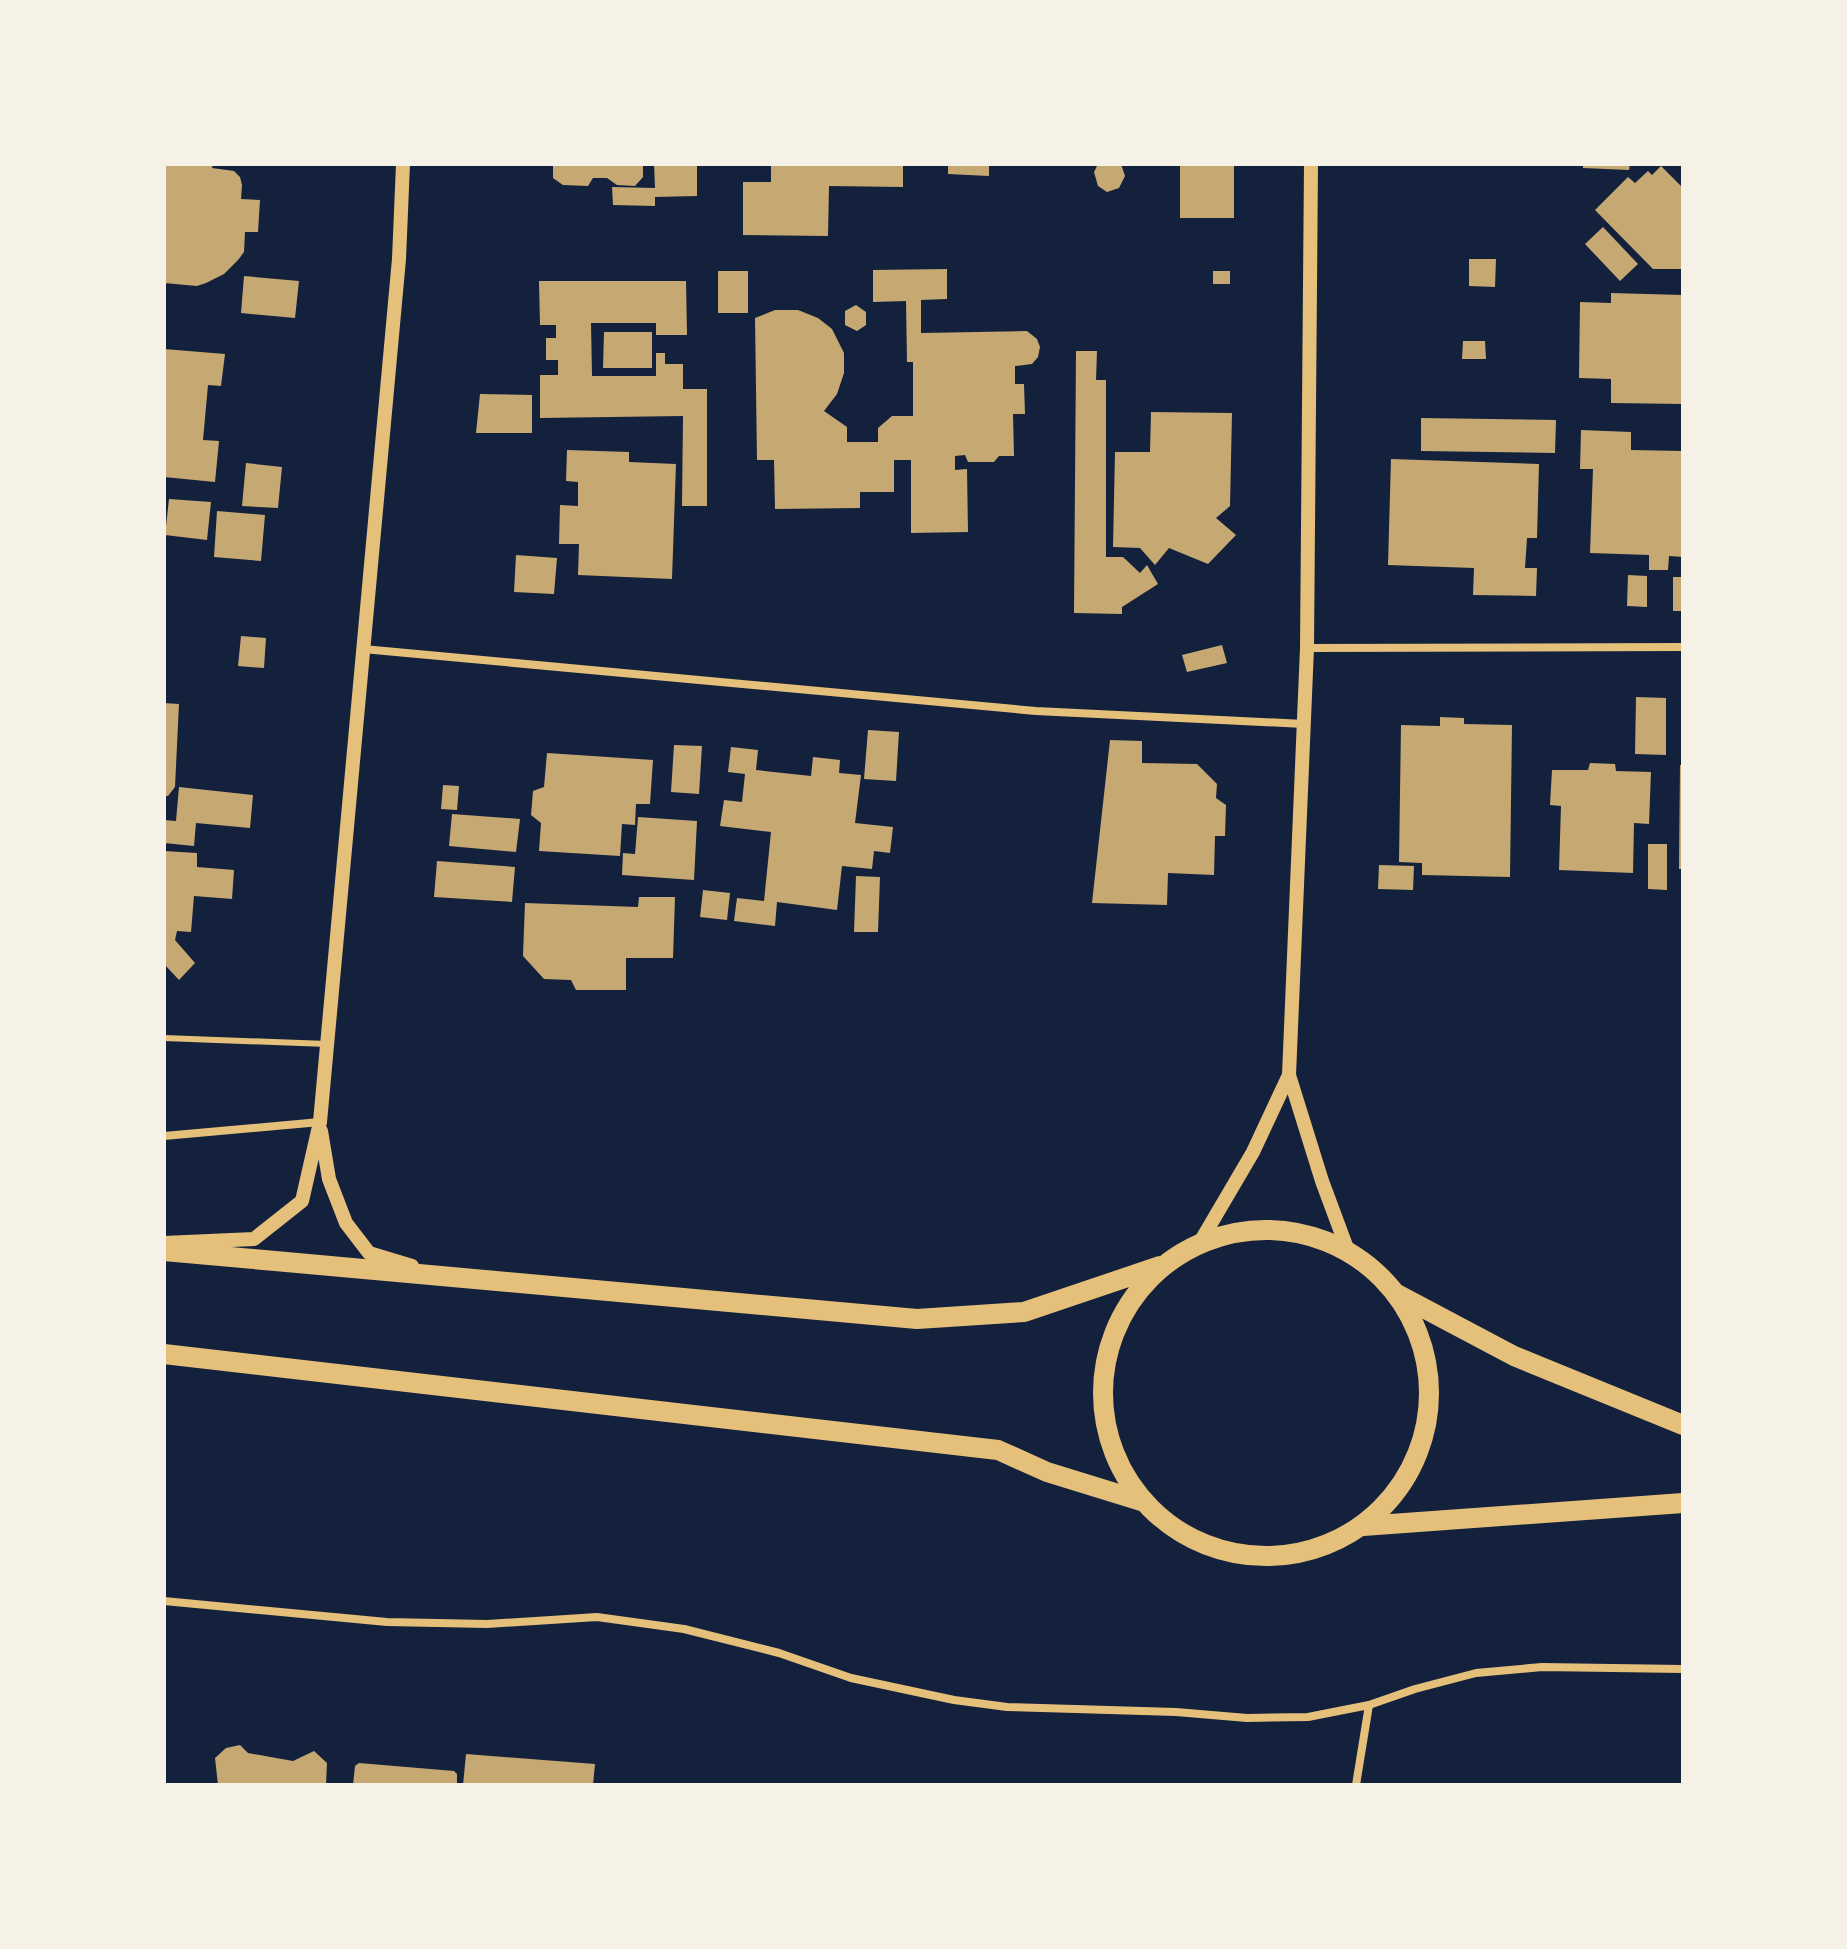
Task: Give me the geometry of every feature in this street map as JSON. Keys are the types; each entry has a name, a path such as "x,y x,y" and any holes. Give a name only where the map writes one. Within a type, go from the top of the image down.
{"main road":[{"path":"164,1251 917,1319 1024,1312 1164,1264 1199,1244 1249,1230 1300,1232 1348,1251 1375,1270 1397,1294 1422,1340 1431,1391 1423,1443 1400,1489 1363,1526 1319,1548 1271,1558 1223,1552 1178,1532 1141,1501 1113,1455 1102,1404 1107,1352 1128,1303 1164,1264"},
{"path":"1397,1294 1514,1356 1683,1425"},
{"path":"164,1354 998,1450 1047,1472 1141,1501"},
{"path":"1363,1526 1683,1503"}],"street":[{"path":"164,1243 254,1239 302,1201 320,1122 399,259 403,164"},
{"path":"1311,164 1307,648 1289,1075 1322,1181 1348,1251"},
{"path":"1307,648 1683,647"},
{"path":"363,649 1036,711 1304,724"},
{"path":"1199,1244 1253,1152 1289,1075"},
{"path":"164,1136 320,1122"},
{"path":"320,1122 329,1179 346,1223 369,1253 463,1280"},
{"path":"164,1601 387,1622 487,1624 597,1617 684,1629 779,1653 851,1678 902,1691 1007,1707 1161,1711 1247,1718 1308,1717 1369,1705 1476,1673 1542,1667 1683,1669"},
{"path":"1356,1785 1369,1705"}],"lane":[{"path":"164,1038 327,1044"}],"building":[{"path":"164,164 213,164 212,168 234,171 242,185 241,199 260,200 258,232 245,232 244,252 224,274 197,286 164,283"},
{"path":"553,164 643,164 643,177 635,186 617,185 607,178 593,178 588,186 563,185 553,178"},
{"path":"654,164 697,164 697,196 655,197 655,206 613,205 612,187 655,188"},
{"path":"771,164 903,164 903,187 829,186 828,236 743,235 743,182 771,182"},
{"path":"948,164 989,164 989,176 948,174"},
{"path":"1098,164 1121,164 1125,176 1119,188 1107,192 1098,186 1094,172"},
{"path":"1180,164 1234,164 1234,218 1180,218"},
{"path":"1583,164 1630,164 1629,170 1583,168"},
{"path":"1661,166 1683,188 1683,269 1653,269 1595,210 1628,177 1635,183 1648,171 1652,175"},
{"path":"1603,227 1638,264 1620,281 1585,244"},
{"path":"1469,259 1496,259 1495,287 1469,286"},
{"path":"947,269 947,299 921,300 921,333 1027,331 1037,339 1040,347 1038,357 1032,364 1015,366 1015,384 1024,384 1025,414 1013,414 1014,456 999,456 994,462 968,462 965,455 955,456 955,470 967,469 968,532 911,533 911,460 894,460 894,492 860,492 860,508 775,509 774,460 757,460 755,318 775,310 798,310 818,318 832,329 844,353 844,373 837,394 824,411 847,427 847,442 878,442 878,428 892,416 913,416 913,362 907,362 906,301 873,302 873,270"},
{"path":"718,271 748,271 748,313 718,313"},
{"path":"1213,271 1230,271 1230,284 1213,284"},
{"path":"244,276 299,281 295,318 241,313"},
{"path":"539,281 686,281 687,335 656,335 656,323 591,323 592,376 656,376 656,353 665,353 665,364 683,364 683,389 707,389 707,506 682,506 683,416 540,418 540,375 558,375 558,360 546,360 546,338 556,338 556,325 540,325"},
{"path":"1611,293 1683,295 1683,404 1611,403 1611,379 1579,378 1580,302 1611,303"},
{"path":"856,305 866,312 866,325 857,331 845,325 845,311"},
{"path":"604,332 652,332 652,368 603,368"},
{"path":"1463,341 1485,341 1486,359 1462,359"},
{"path":"164,349 225,354 221,386 208,385 203,440 219,441 215,482 164,477"},
{"path":"1076,351 1097,351 1096,380 1106,380 1106,557 1123,557 1140,573 1147,565 1158,584 1122,607 1122,614 1074,613"},
{"path":"480,394 532,395 532,433 476,433"},
{"path":"1151,412 1232,413 1230,506 1216,518 1236,535 1208,564 1169,548 1155,565 1140,548 1113,547 1115,452 1150,452"},
{"path":"1421,418 1556,420 1555,453 1421,451"},
{"path":"1581,430 1631,432 1631,450 1683,451 1683,557 1669,556 1668,570 1649,570 1649,555 1590,553 1593,469 1580,469"},
{"path":"567,450 629,452 629,462 676,464 672,579 578,575 579,544 559,544 560,505 578,506 578,482 566,481"},
{"path":"1391,459 1539,464 1537,538 1527,538 1525,568 1537,568 1536,596 1473,595 1474,568 1388,565"},
{"path":"246,463 282,467 278,508 242,506"},
{"path":"169,499 211,502 207,540 165,535"},
{"path":"217,511 265,515 261,561 214,557"},
{"path":"516,555 557,558 554,594 514,592"},
{"path":"1628,575 1647,576 1647,607 1627,606"},
{"path":"1673,577 1683,577 1683,611 1673,611"},
{"path":"241,636 266,638 264,668 238,666"},
{"path":"1222,645 1227,663 1187,672 1182,655"},
{"path":"1636,697 1666,698 1666,755 1635,754"},
{"path":"164,703 179,704 175,787 168,796 164,796"},
{"path":"1440,717 1464,718 1464,724 1512,725 1510,877 1422,875 1422,863 1399,862 1401,725 1440,726"},
{"path":"868,730 899,732 896,781 864,779"},
{"path":"1110,740 1142,741 1142,763 1197,764 1217,784 1216,798 1226,805 1225,836 1215,836 1214,875 1168,873 1167,905 1092,903"},
{"path":"674,745 702,746 699,794 671,792"},
{"path":"731,747 758,750 756,770 811,776 813,757 840,760 839,773 861,775 855,823 893,827 890,853 874,851 872,869 842,866 837,910 777,902 775,926 734,921 737,898 764,901 771,832 720,826 724,800 742,802 745,774 728,772"},
{"path":"547,753 653,760 650,804 636,804 635,825 622,824 620,856 539,851 541,823 531,815 533,791 544,787"},
{"path":"1590,763 1615,764 1616,771 1651,772 1649,824 1634,823 1633,873 1559,870 1561,806 1550,805 1552,770 1588,770"},
{"path":"1680,765 1683,765 1683,869 1679,869"},
{"path":"443,785 459,786 457,810 441,809"},
{"path":"179,787 253,795 250,828 196,823 194,846 164,843 164,820 176,821"},
{"path":"452,814 520,819 516,852 449,846"},
{"path":"638,817 697,821 694,880 622,875 623,853 635,854"},
{"path":"1648,844 1667,844 1667,890 1648,889"},
{"path":"164,851 197,853 197,867 234,870 232,899 194,896 191,932 177,931 175,940 195,963 179,980 164,964"},
{"path":"437,861 515,867 512,902 434,897"},
{"path":"1379,865 1414,866 1413,890 1378,889"},
{"path":"856,876 880,877 878,932 854,932"},
{"path":"703,890 730,893 727,920 700,917"},
{"path":"639,897 675,897 673,958 626,958 626,990 576,990 571,980 544,979 523,956 525,903 638,907"},
{"path":"240,1745 248,1753 293,1761 314,1751 327,1763 326,1785 218,1785 215,1758 226,1748"},
{"path":"466,1754 595,1764 593,1785 463,1785"},
{"path":"359,1763 454,1771 457,1785 353,1785 355,1766"}]}
